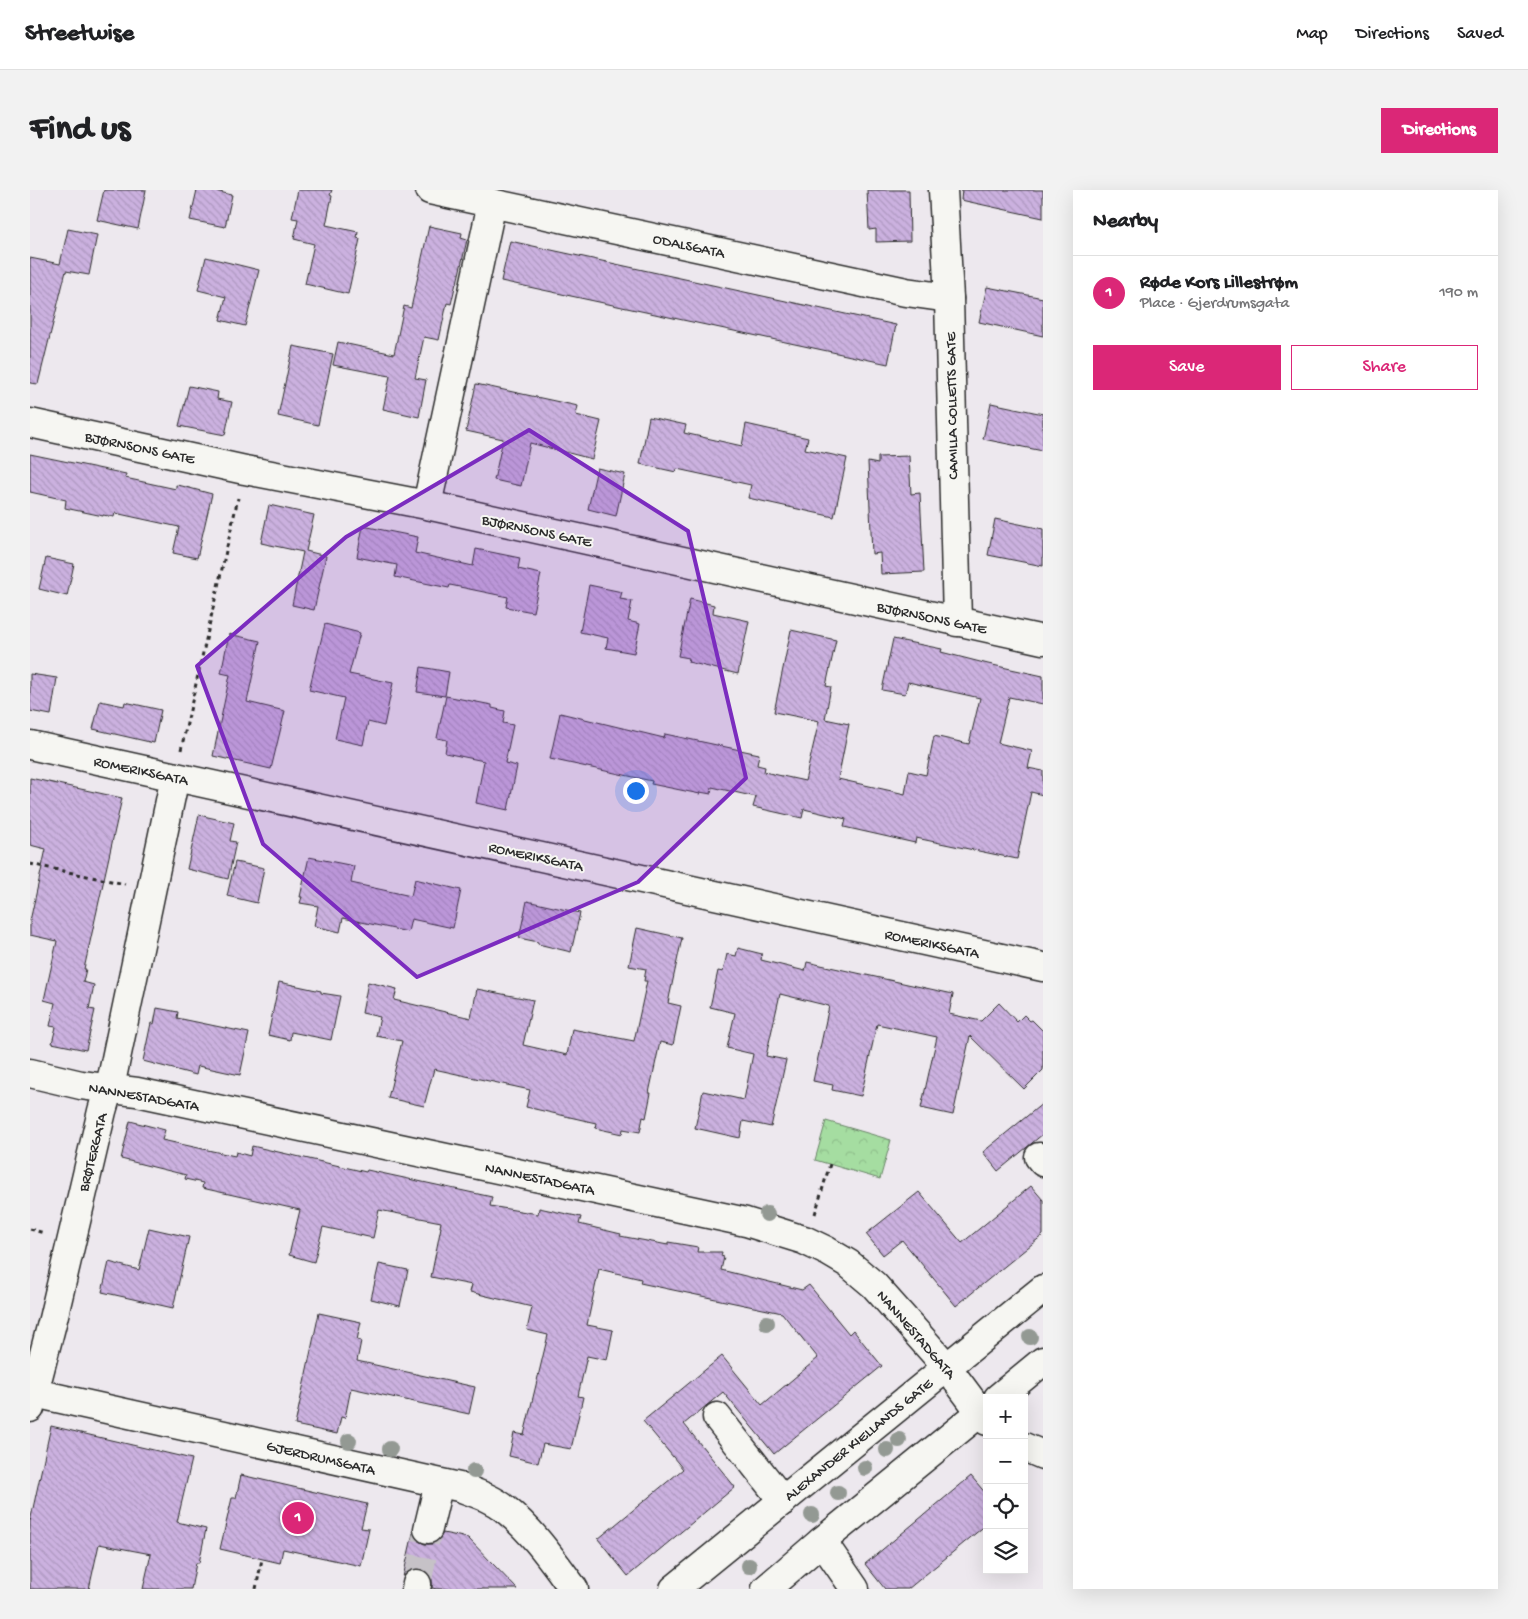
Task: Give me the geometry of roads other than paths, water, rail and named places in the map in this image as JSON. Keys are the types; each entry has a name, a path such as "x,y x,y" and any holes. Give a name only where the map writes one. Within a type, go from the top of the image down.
{"street":[{"name":"CAMILLA COLLETTS GATE","path":"944,190 957,622"},
{"name":"ODALSGATA","path":"441,191 906,292 948,298"},
{"path":"427,505 492,203"},
{"name":"BJØRNSONS GATE","path":"30,423 245,470 427,505 1043,640"},
{"name":"ROMERIKSGATA","path":"30,745 1042,960"},
{"name":"BRØTERGATA","path":"31,1397 53,1319 108,1088 175,777"},
{"name":"NANNESTADGATA","path":"30,1073 81,1085 137,1092 736,1220 806,1242 827,1251 848,1264 874,1285 983,1405"},
{"name":"ALEXANDER KIELLANDS GATE","path":"674,1589 1043,1289"},
{"path":"1006,1394 1043,1361"},
{"name":"GJERDRUMSGATA","path":"31,1397 439,1483 483,1496 504,1508 540,1544 574,1589"},
{"path":"766,1589 822,1541 983,1414"},
{"path":"717,1417 783,1500"},
{"path":"1028,1448 1043,1455"},
{"path":"428,1529 439,1483"},
{"path":"822,1541 856,1589"}],"tunnel":[{"path":"417,1584 428,1529"}],"place":[{"name":"Røde Kors Lillestrøm","path":"298,1518"}]}
